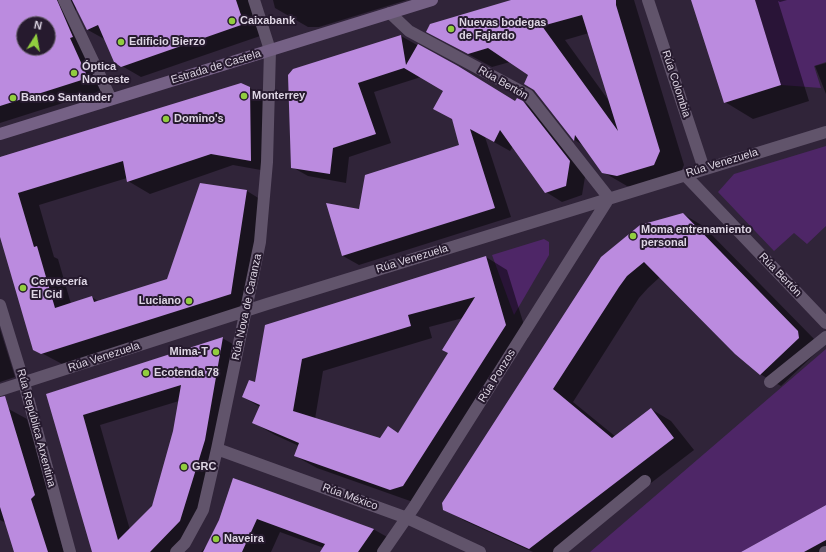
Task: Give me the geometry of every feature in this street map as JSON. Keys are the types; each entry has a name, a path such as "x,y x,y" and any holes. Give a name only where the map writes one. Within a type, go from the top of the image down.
{"main road":[{"name":"Estrada de Castela","path":"0,134 432,0"}],"street":[{"path":"64,0 111,99"},
{"name":"Rúa Nova de Caranza","path":"176,552 185,542 203,510 218,449 260,242 266,176 270,50 254,0"},
{"name":"Rúa Colombia","path":"648,0 704,169"},
{"name":"Rúa Bertón","path":"390,13 409,31 528,95 609,198"},
{"name":"Rúa Venezuela","path":"0,390 246,311 826,132"},
{"name":"Rúa Bertón","path":"685,175 826,322"},
{"name":"Rúa Ponzos","path":"383,552 609,198"},
{"name":"Rúa República Arxentina","path":"0,305 24,383 70,552"},
{"path":"770,382 826,338"},
{"name":"Rúa México","path":"218,449 406,518 480,552"},
{"path":"559,552 645,481"}],"shaded area":[{"path":"755,0 826,0 826,62 814,66 821,88 781,85"},
{"path":"826,146 826,226 807,244 794,233 774,251 718,192 734,174"},
{"path":"544,239 549,242 549,255 514,315 492,255"},
{"path":"826,349 826,505 741,552 590,552"}],"building":[{"path":"0,0 57,0 73,37 70,38 88,78 0,106"},
{"path":"72,0 236,0 244,24 121,67 114,62 98,25 87,30"},
{"path":"511,0 616,0 616,5 660,151 654,165 617,176 602,173 575,135 574,141 534,90 524,84 528,75 488,48 468,54 426,32 430,24","holes":["582,15 618,131 542,26"]},
{"path":"691,0 755,0 781,85 724,103"},
{"path":"401,35 406,65 418,44 458,66 515,101 517,98 523,101 570,161 566,186 545,193 500,130 494,142 470,129 495,208 342,256 326,203 359,209 365,175 459,145 452,119 433,109 443,91 404,68 358,83 376,134 333,148 330,174 291,168 288,75 293,69"},
{"path":"241,83 250,87 251,161 211,154 127,182 123,161 18,193 34,247 37,246 55,308 92,296 94,302 167,279 200,183 247,190 231,294 41,354 33,350 0,237 0,157"},
{"path":"683,213 798,331 799,338 760,375 735,354 644,262 627,276 619,287 553,389 612,438 651,408 674,438 529,549 443,510 442,503 601,257 640,225"},
{"path":"486,256 506,325 403,486 390,490 294,456 299,443 252,423 260,405 242,397 249,380 255,382 265,325","holes":["475,297 442,350 448,353 398,433 388,426 380,438 293,411 302,359 411,326 408,315"]},
{"path":"223,337 205,440 180,521 150,552 92,552 46,394","holes":["181,385 173,431 152,506 118,540 83,415"]},
{"path":"5,396 35,495 31,499 48,552 14,552 0,507 0,397"},
{"path":"233,478 374,529 358,552 320,552 325,544 257,519 242,552 203,552 219,520"},
{"path":"826,505 826,540 804,552 741,552"}],"place":[{"name":"Caixabank","path":"232,21"},
{"name":"Nuevas bodegas de Fajardo","path":"451,29"},
{"name":"Edificio Bierzo","path":"121,42"},
{"name":"Óptica Noroeste","path":"74,73"},
{"name":"Monterrey","path":"244,96"},
{"name":"Banco Santander","path":"13,98"},
{"name":"Domino's","path":"166,119"},
{"name":"Moma entrenamiento personal","path":"633,236"},
{"name":"Cervecería El Cid","path":"23,288"},
{"name":"Luciano","path":"189,301"},
{"name":"Mima-T","path":"216,352"},
{"name":"Ecotenda 78","path":"146,373"},
{"name":"GRC","path":"184,467"},
{"name":"Naveira","path":"216,539"}]}
